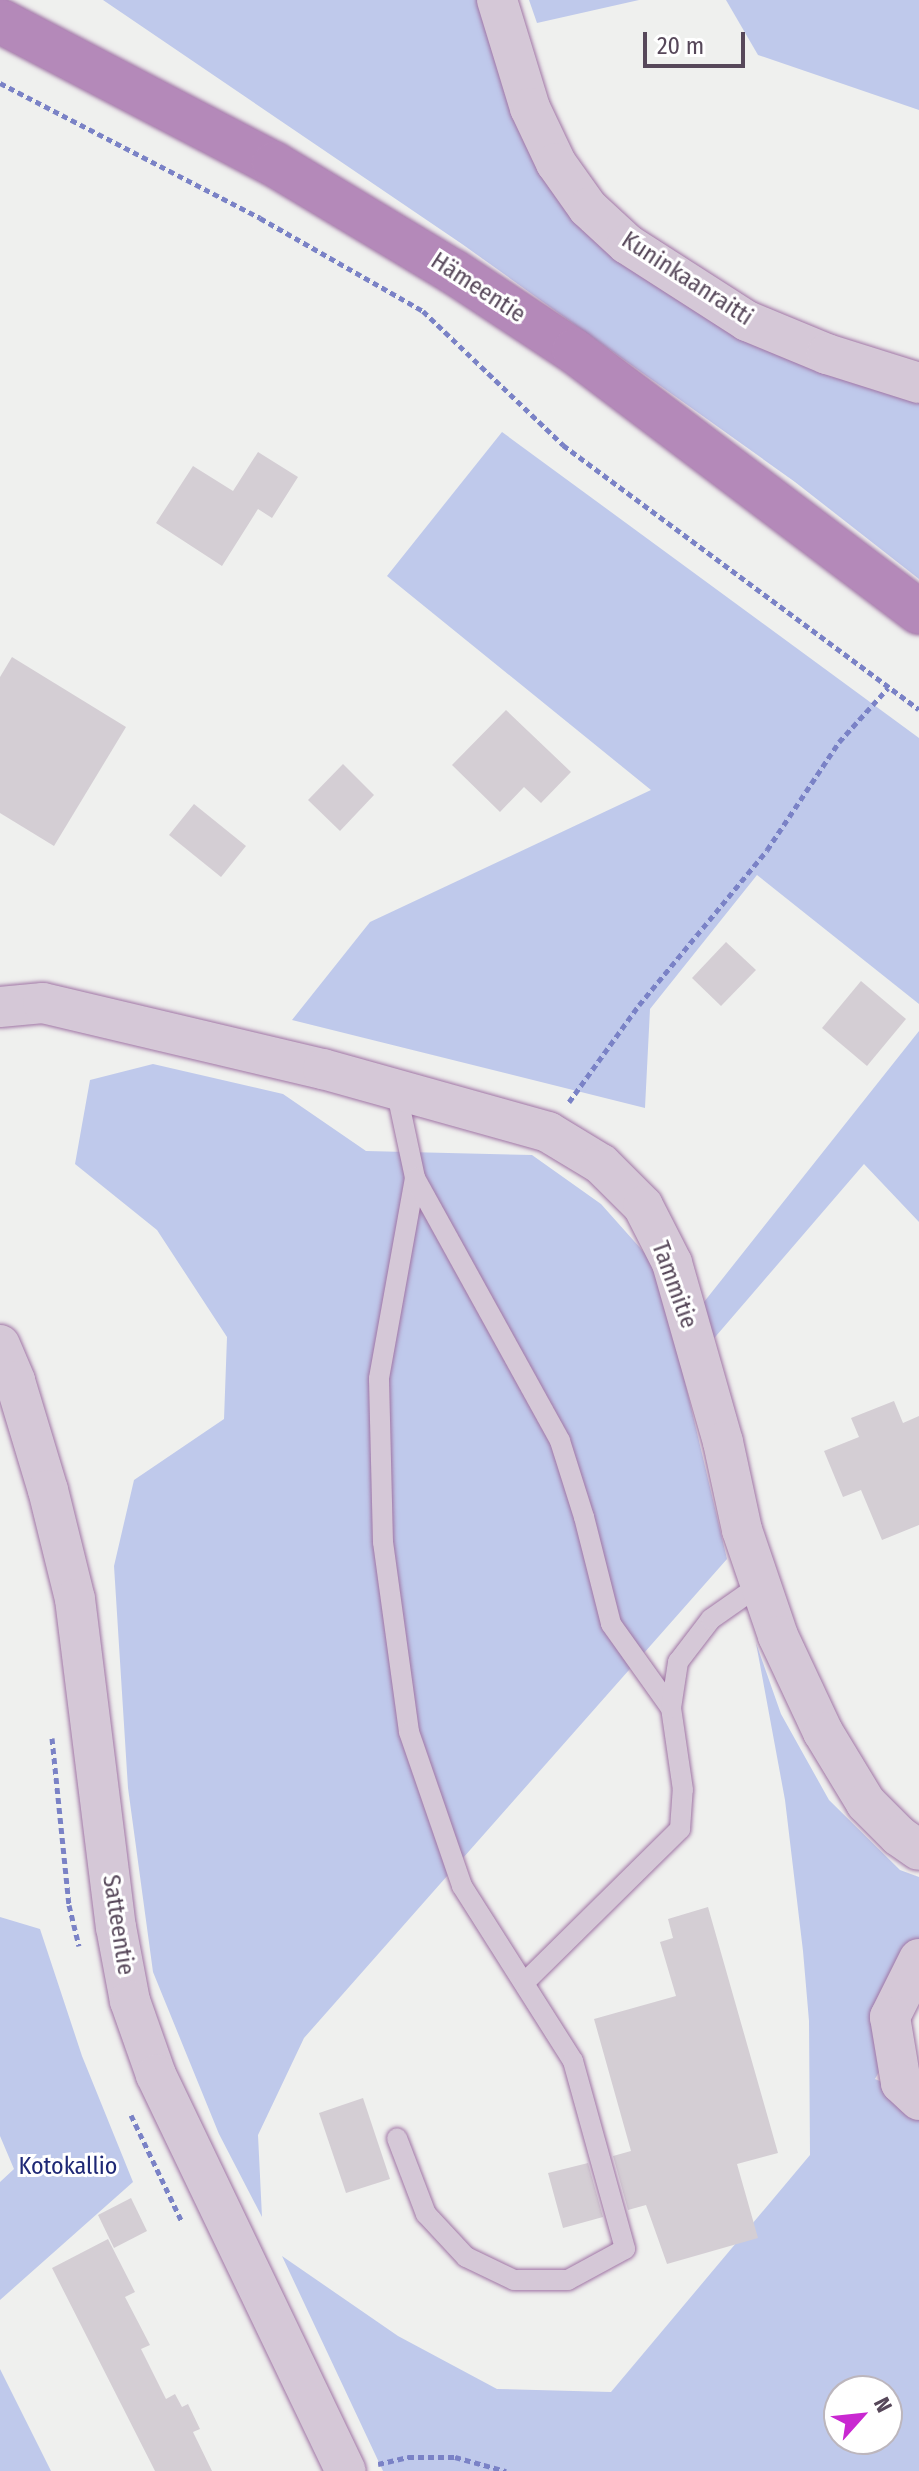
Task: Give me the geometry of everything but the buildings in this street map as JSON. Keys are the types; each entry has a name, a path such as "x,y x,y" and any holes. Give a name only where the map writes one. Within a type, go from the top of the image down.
{"highway":[{"name":"Hämeentie","path":"0,21 274,164 454,272 586,360 919,612"}],"street":[{"name":"Kuninkaanraitti","path":"497,0 530,108 556,163 588,208 627,244 747,321 827,354 919,383"},
{"name":"Tammitie","path":"0,1007 43,1003 396,1089 548,1132 601,1164 643,1206 672,1263 723,1442 742,1530 778,1636 823,1732 866,1803 899,1836 919,1850"},
{"name":"Satteentie","path":"0,1345 44,1476 75,1599 116,1927 130,2001 156,2075 358,2469"},
{"path":"919,1959 890,2017 901,2083 919,2100"}],"lane":[{"path":"396,1089 415,1178 560,1441 584,1517 611,1624 671,1708"},
{"path":"397,2138 426,2214 466,2257 490,2269 514,2280 568,2280 625,2249 573,2061 462,1886 409,1732 383,1542 379,1379 415,1178"},
{"path":"525,1982 680,1829 683,1790 671,1708 678,1662 711,1619 761,1584"}],"path":[{"path":"0,83 260,218 423,311 563,445 919,709"},
{"path":"548,1132 639,1005 767,850 839,742 888,688"},
{"path":"358,2469 408,2457 455,2457 506,2471"}],"green space":[{"path":"103,0 480,0 576,218 919,398 919,579 795,482 462,244"},
{"path":"529,0 639,0 537,23"},
{"path":"726,0 919,0 919,110 758,55"},
{"path":"502,432 919,738 919,1004 757,875 650,1009 645,1108 292,1020 370,922 651,790 387,576"},
{"path":"919,1031 919,1222 864,1164 710,1343 700,1307"},
{"path":"153,1064 283,1094 366,1151 532,1155 601,1204 658,1268 727,1559 304,2038 258,2135 262,2217 219,2134 153,1972 128,1788 114,1566 134,1480 224,1419 227,1337 157,1230 75,1164 90,1080"},
{"path":"756,1643 781,1714 829,1800 900,1870 919,1877 919,2000 875,2079 919,2098 919,2471 383,2471 282,2256 398,2336 497,2389 611,2392 810,2155 809,2021 785,1800"},
{"name":"Kotokallio","path":"0,1917 40,1929 82,2056 133,2182 0,2300 0,2182 14,2169 0,2136"},
{"path":"0,2369 51,2471 0,2471"}]}
